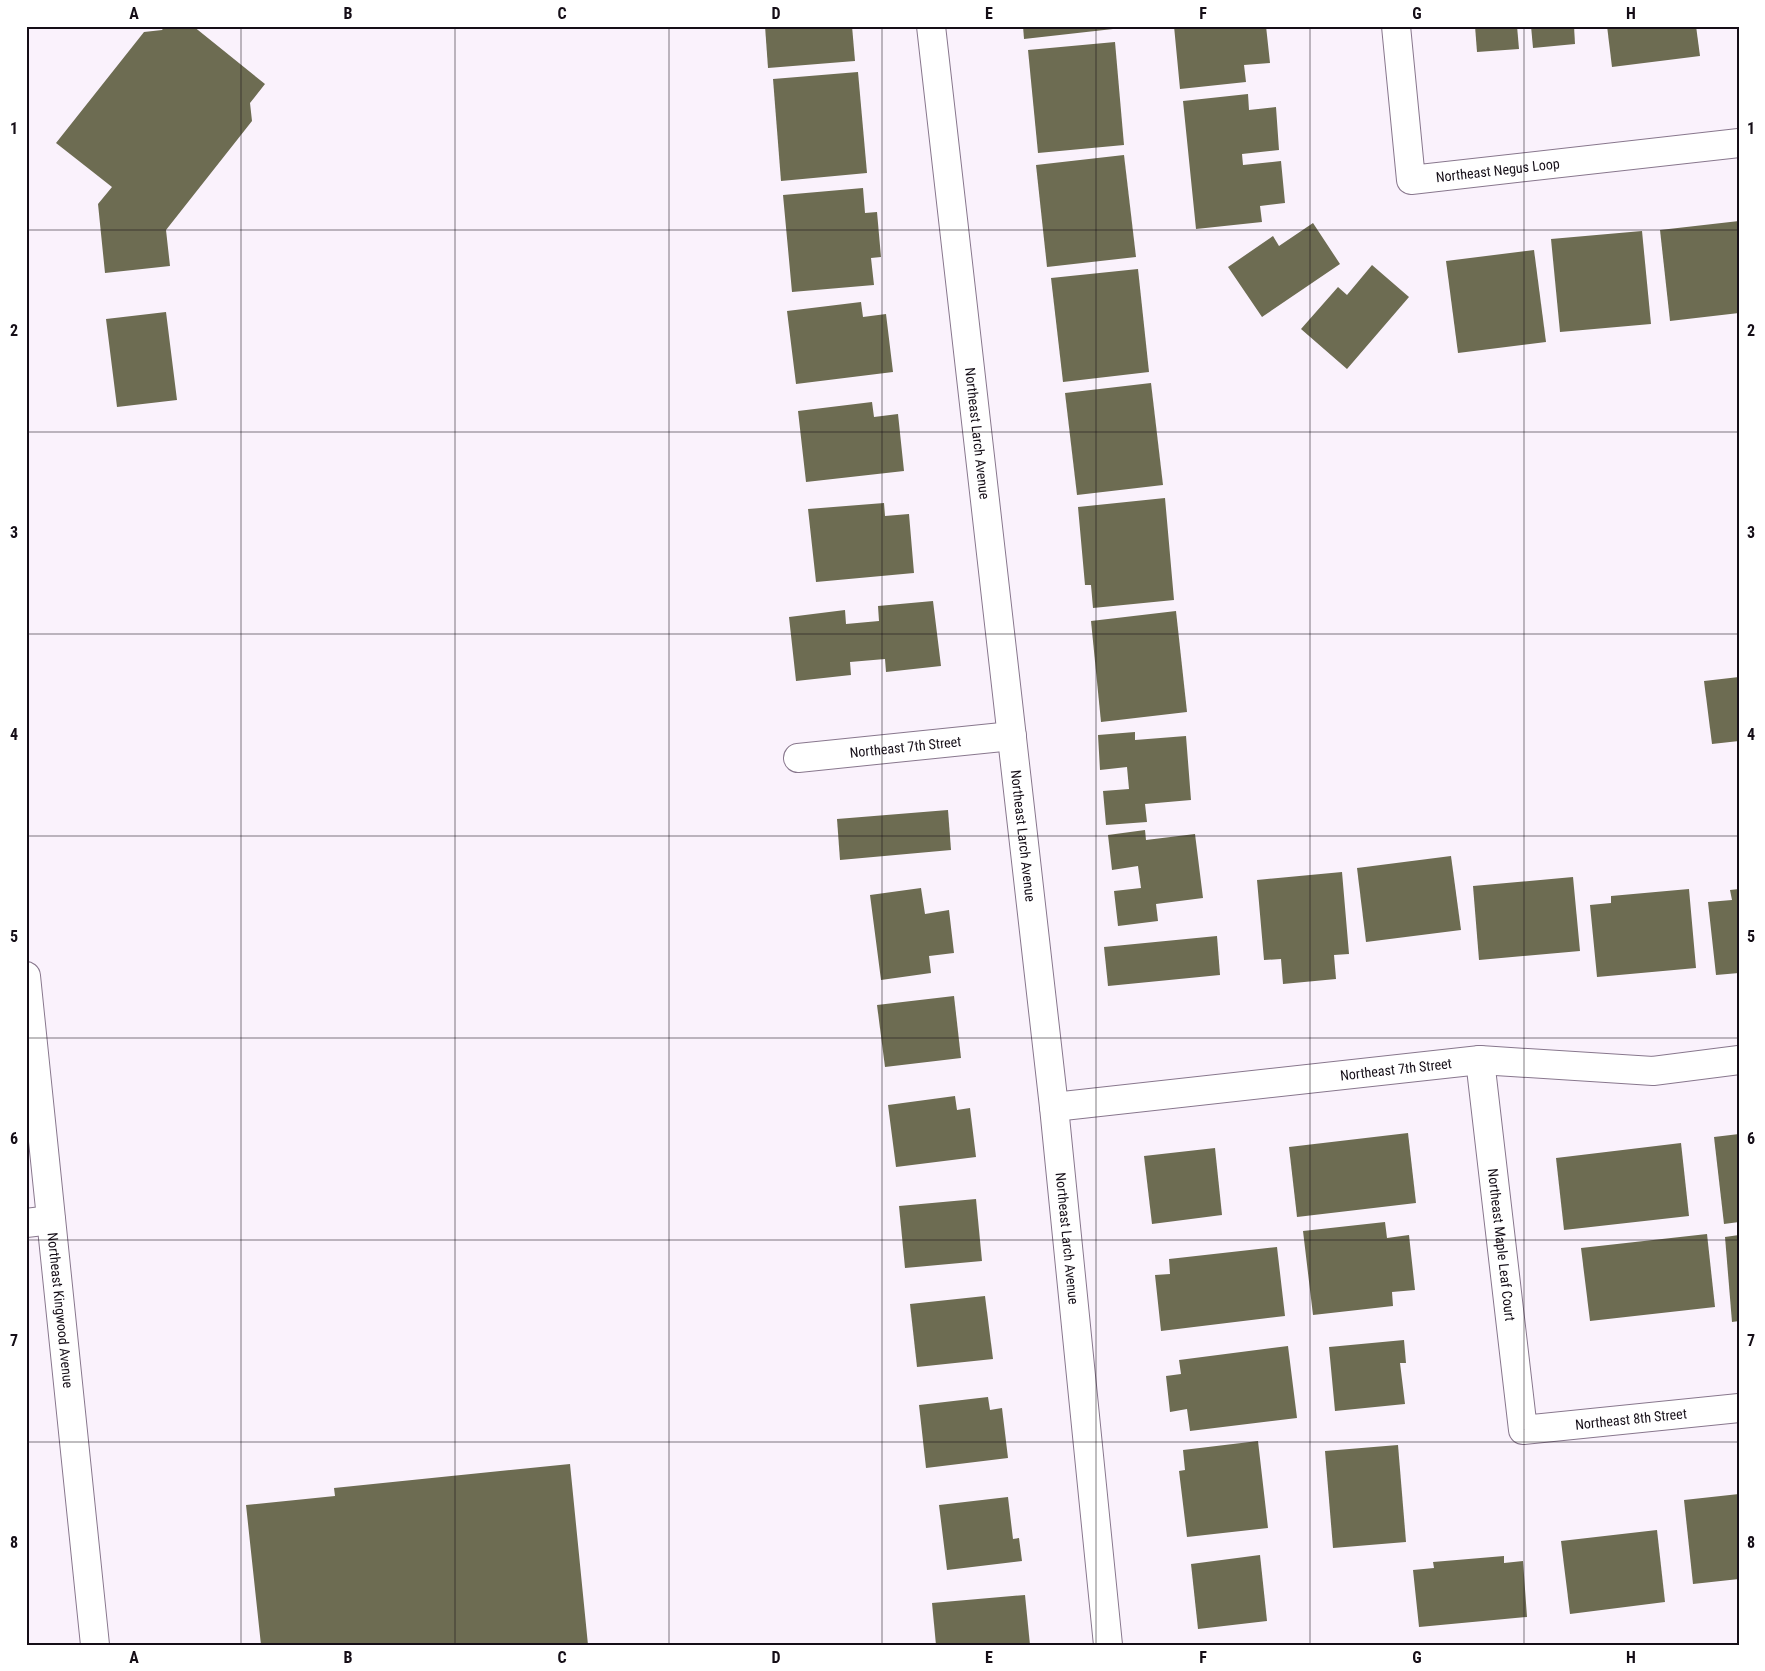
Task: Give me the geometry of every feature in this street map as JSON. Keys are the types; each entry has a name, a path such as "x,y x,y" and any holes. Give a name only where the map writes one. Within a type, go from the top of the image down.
{"street":[{"name":"Northeast Larch Avenue","path":"931,26 1054,1107 1108,1645"},
{"name":"Northeast Negus Loop","path":"1396,26 1411,180 1739,144"},
{"name":"Northeast 7th Street","path":"798,758 1012,736"},
{"name":"Northeast Kingwood Avenue","path":"26,976 39,1222 95,1645"},
{"name":"Northeast 7th Street","path":"1054,1107 1480,1060 1653,1071 1739,1060"},
{"name":"Northeast Maple Leaf Court","path":"1480,1060 1523,1430"},
{"name":"Northeast 8th Street","path":"1523,1430 1739,1408"}],"building":[{"path":"165,26 193,26 265,84 250,103 252,121 166,230 170,266 105,273 98,204 112,187 56,143 144,32 162,30"},
{"path":"765,26 852,26 855,61 768,68"},
{"path":"1023,26 1112,26 1113,29 1024,39"},
{"path":"1174,26 1266,26 1270,63 1244,65 1246,82 1180,89"},
{"path":"1475,26 1517,26 1519,49 1477,52"},
{"path":"1531,26 1574,26 1575,44 1533,48"},
{"path":"1607,26 1696,26 1700,56 1612,67"},
{"path":"1115,42 1124,145 1038,153 1028,50"},
{"path":"858,72 867,173 781,181 773,79"},
{"path":"1248,94 1249,110 1276,107 1279,150 1242,154 1243,165 1281,161 1285,203 1260,206 1262,222 1196,229 1183,101"},
{"path":"1124,155 1136,257 1047,267 1036,165"},
{"path":"863,188 865,213 877,212 881,257 871,258 874,285 792,292 783,195"},
{"path":"1739,221 1739,313 1670,321 1660,230"},
{"path":"1313,223 1340,264 1262,317 1228,267 1273,236 1279,246"},
{"path":"1642,231 1651,324 1560,332 1551,239"},
{"path":"1534,250 1546,342 1458,353 1446,261"},
{"path":"1372,265 1409,297 1347,369 1301,329 1338,287 1347,295"},
{"path":"1138,269 1149,372 1063,382 1051,278"},
{"path":"861,302 863,317 886,314 893,372 796,384 787,311"},
{"path":"166,312 177,400 117,407 106,319"},
{"path":"1151,383 1163,485 1077,495 1065,393"},
{"path":"872,402 874,417 898,414 904,471 806,482 798,411"},
{"path":"1165,498 1174,600 1093,608 1091,585 1085,585 1078,507"},
{"path":"884,503 885,516 909,514 914,573 816,582 808,509"},
{"path":"933,601 941,666 886,672 885,659 850,662 851,675 796,681 789,617 845,610 846,624 879,621 878,606"},
{"path":"1176,611 1187,712 1101,722 1091,621"},
{"path":"1739,677 1739,741 1712,744 1704,681"},
{"path":"1135,732 1135,740 1186,736 1191,800 1145,804 1147,822 1106,825 1103,791 1129,789 1127,767 1100,770 1098,735"},
{"path":"948,810 951,850 840,860 837,819"},
{"path":"1145,830 1146,840 1195,834 1203,898 1156,904 1158,921 1118,926 1114,891 1141,888 1138,866 1112,870 1108,835"},
{"path":"1451,856 1461,930 1366,942 1357,868"},
{"path":"1342,872 1349,954 1334,955 1336,979 1283,984 1281,959 1264,960 1257,880"},
{"path":"1573,877 1580,951 1479,960 1473,886"},
{"path":"921,888 925,914 949,910 954,953 929,956 931,973 881,980 870,895"},
{"path":"1689,889 1696,968 1597,977 1590,905 1611,903 1611,896"},
{"path":"1739,889 1739,973 1716,975 1708,902 1732,900 1730,890"},
{"path":"1217,936 1220,975 1108,986 1104,947"},
{"path":"954,996 961,1058 885,1067 877,1005"},
{"path":"955,1096 957,1110 970,1108 976,1157 896,1167 888,1105"},
{"path":"1408,1133 1416,1203 1297,1217 1289,1147"},
{"path":"1739,1134 1739,1222 1724,1224 1714,1137"},
{"path":"1681,1143 1689,1216 1564,1230 1556,1158"},
{"path":"1215,1148 1222,1215 1152,1224 1144,1156"},
{"path":"976,1199 982,1261 905,1268 899,1206"},
{"path":"1385,1222 1387,1238 1409,1235 1415,1290 1392,1292 1393,1306 1313,1315 1303,1231"},
{"path":"1707,1234 1715,1307 1590,1321 1581,1248"},
{"path":"1739,1235 1739,1321 1732,1322 1725,1237"},
{"path":"1277,1247 1285,1316 1161,1331 1155,1275 1170,1274 1169,1259"},
{"path":"985,1296 993,1359 917,1367 910,1304"},
{"path":"1404,1340 1406,1363 1400,1363 1405,1404 1335,1411 1329,1347"},
{"path":"1288,1346 1297,1418 1190,1431 1187,1409 1170,1412 1166,1376 1181,1374 1179,1360"},
{"path":"988,1397 990,1410 1002,1408 1008,1458 926,1468 919,1405"},
{"path":"1258,1441 1268,1528 1187,1537 1179,1471 1185,1470 1183,1450"},
{"path":"1398,1445 1406,1542 1333,1548 1325,1451"},
{"path":"570,1464 588,1645 261,1645 246,1505 335,1496 334,1488"},
{"path":"1739,1494 1739,1579 1693,1584 1684,1500"},
{"path":"1008,1497 1013,1539 1019,1538 1022,1561 947,1570 939,1505"},
{"path":"1657,1530 1665,1602 1570,1614 1561,1541"},
{"path":"1260,1555 1267,1621 1198,1629 1191,1564"},
{"path":"1504,1556 1504,1563 1523,1561 1527,1617 1419,1627 1413,1570 1434,1568 1433,1562"},
{"path":"1025,1595 1030,1645 936,1645 932,1603"}]}
